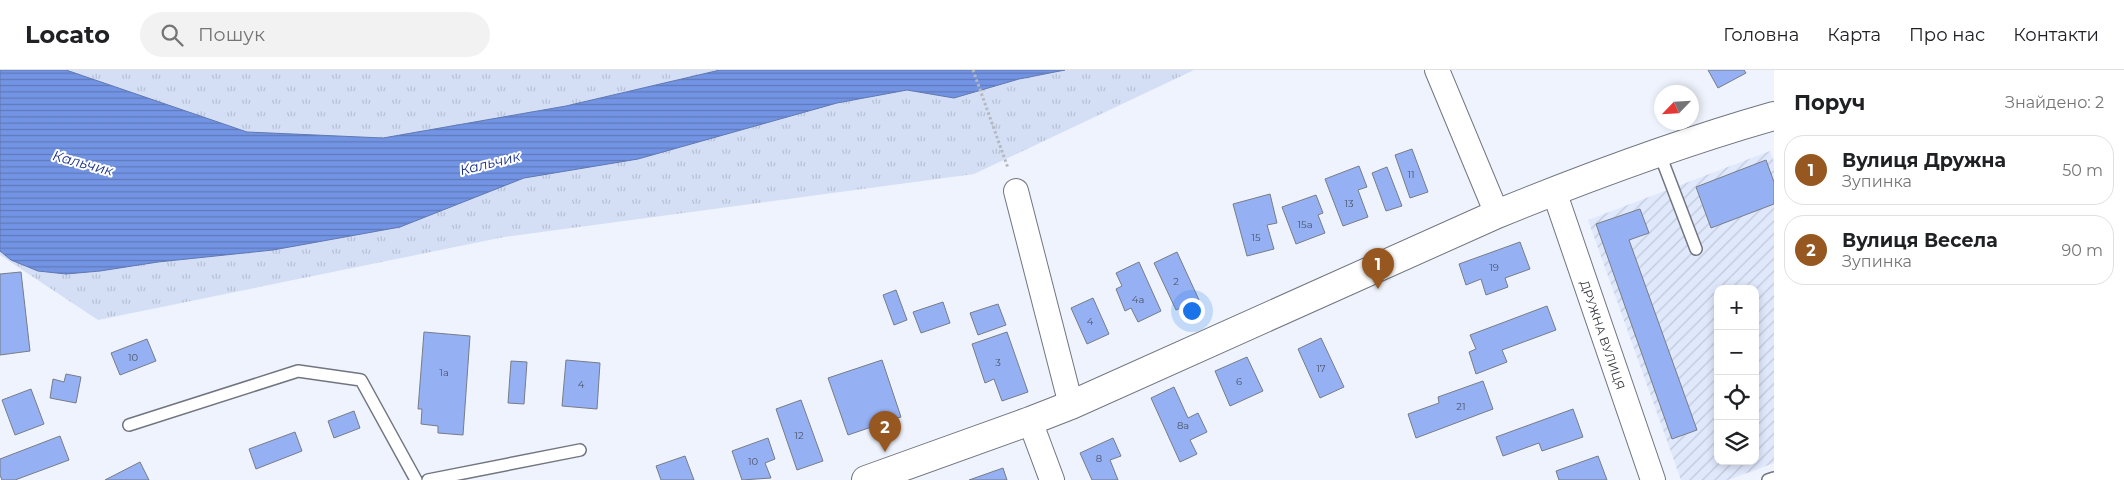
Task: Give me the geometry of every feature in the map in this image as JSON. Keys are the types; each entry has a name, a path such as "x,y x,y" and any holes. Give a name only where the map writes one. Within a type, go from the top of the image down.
{"street":[{"path":"1437,70 1497,214"},
{"path":"866,480 1030,421 1071,404 1497,214 1554,191 1659,152 1774,116"},
{"path":"1016,191 1071,404"},
{"name":"ДРУЖНА ВУЛИЦЯ","path":"1554,191 1653,480"},
{"path":"1030,421 1052,480"}],"lane":[{"path":"1659,152 1696,249"},
{"path":"129,425 298,371 361,380 416,480"},
{"path":"428,480 580,450"},
{"path":"1768,480 1774,478"}],"path":[{"path":"974,70 1016,191"}],"shaded area":[{"path":"1770,151 1774,162 1774,463 1728,480 1681,480 1588,220"}],"green space":[{"path":"0,70 1194,70 974,174 504,237 98,320 0,255"}],"water":[{"name":"Кальчик","path":"0,70 66,70 247,132 383,138 566,106 720,70 1065,70 1019,79 954,98 907,90 837,103 638,159 524,178 400,227 273,250 66,274 38,271 11,260 0,251"}],"building":[{"path":"1708,70 1744,70 1746,73 1718,88"},
{"path":"1412,149 1428,192 1410,198 1395,155"},
{"path":"1766,160 1774,182 1774,204 1711,228 1696,187"},
{"path":"1359,166 1367,187 1358,190 1368,217 1343,226 1325,179"},
{"path":"1387,167 1402,206 1386,211 1372,173"},
{"path":"1270,194 1277,223 1267,225 1274,249 1247,256 1233,204"},
{"path":"1316,195 1323,213 1318,215 1325,233 1296,244 1282,207"},
{"path":"1640,209 1649,233 1629,240 1697,430 1672,439 1596,224"},
{"path":"1520,242 1530,269 1505,278 1508,287 1486,295 1481,279 1466,285 1459,264"},
{"path":"1177,252 1199,300 1176,310 1154,263"},
{"path":"1139,262 1161,311 1138,322 1131,308 1125,311 1116,289 1122,286 1116,273"},
{"path":"21,272 30,351 0,355 0,274"},
{"path":"896,290 907,320 894,325 883,295"},
{"path":"1093,298 1109,334 1087,344 1071,308"},
{"path":"943,302 950,323 921,333 913,312"},
{"path":"998,304 1006,325 978,335 970,313"},
{"path":"1547,306 1556,330 1502,350 1507,362 1476,374 1469,352 1476,349 1470,335"},
{"path":"424,332 470,336 463,435 438,433 438,426 421,424 422,409 418,409"},
{"path":"1007,332 1028,392 1002,401 994,379 985,383 972,344"},
{"path":"1321,338 1344,387 1320,398 1298,349"},
{"path":"147,339 156,361 120,375 111,353"},
{"path":"1247,357 1263,391 1230,406 1215,371"},
{"path":"566,360 600,363 597,409 562,406"},
{"path":"882,360 901,417 848,435 828,378"},
{"path":"511,361 527,362 524,404 508,403"},
{"path":"66,374 81,377 76,403 50,398 53,379 64,382"},
{"path":"1483,381 1493,409 1416,438 1408,414 1439,403 1438,397"},
{"path":"1174,387 1188,418 1198,413 1207,432 1190,440 1197,454 1180,462 1151,398"},
{"path":"31,389 44,424 15,435 2,400"},
{"path":"801,400 823,461 797,470 776,409"},
{"path":"1573,409 1583,437 1542,451 1539,443 1503,456 1496,437"},
{"path":"354,411 360,428 334,438 328,421"},
{"path":"295,432 302,451 256,469 249,449"},
{"path":"60,436 69,460 15,480 2,480 0,475 0,459"},
{"path":"768,438 775,459 765,463 771,478 742,480 732,451"},
{"path":"1113,438 1121,456 1110,460 1118,480 1092,480 1080,453"},
{"path":"685,456 694,480 661,480 656,466"},
{"path":"1598,456 1607,480 1559,480 1556,471"},
{"path":"140,462 149,480 105,480"},
{"path":"1003,468 1007,480 969,480"}],"place":[{"name":"Вулиця Дружна","path":"1378,289"},
{"name":"Вулиця Весела","path":"885,452"}]}
